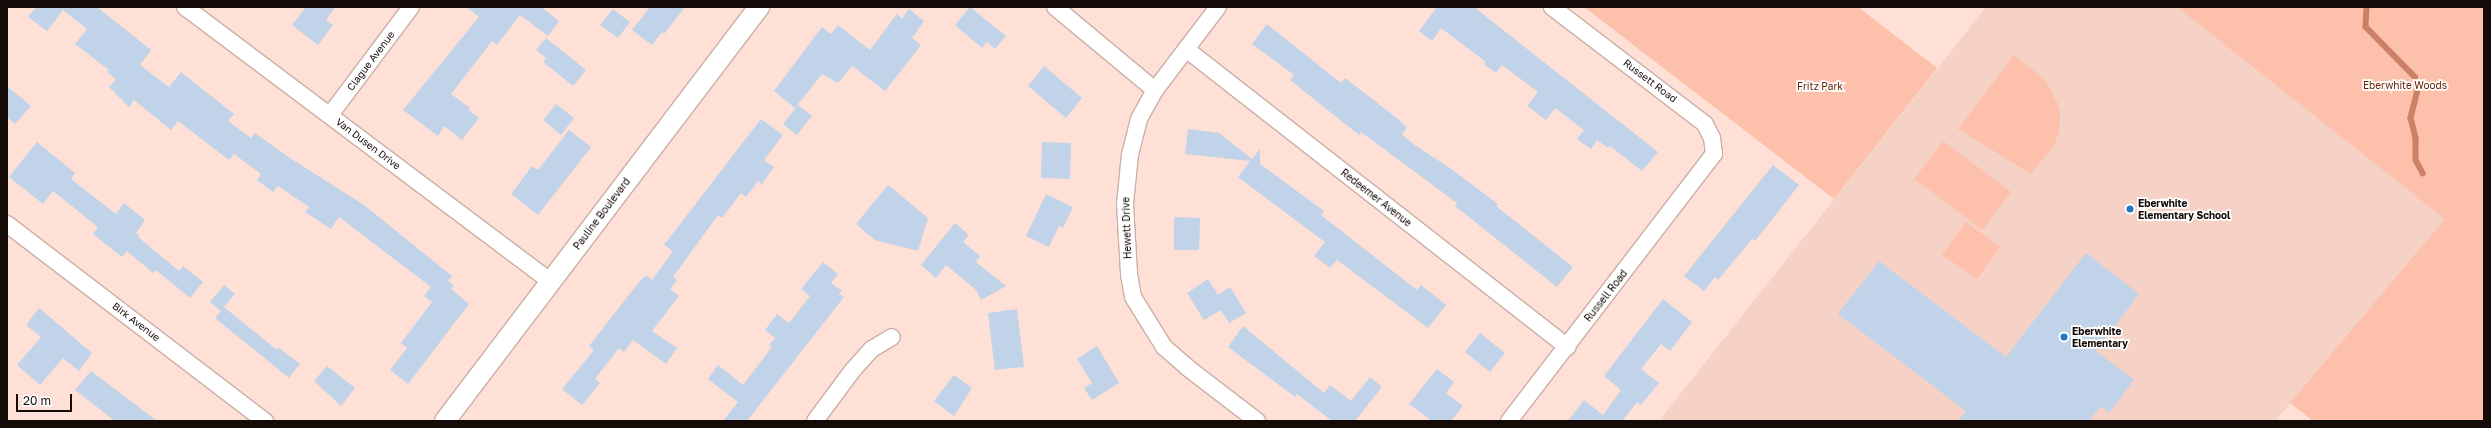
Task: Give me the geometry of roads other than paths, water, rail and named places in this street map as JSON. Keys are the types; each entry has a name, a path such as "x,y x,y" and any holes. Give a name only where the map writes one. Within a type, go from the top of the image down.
{"street":[{"name":"Van Dusen Drive","path":"185,7 550,281"},
{"name":"Clague Avenue","path":"330,115 411,7"},
{"name":"Pauline Boulevard","path":"445,421 759,7"},
{"path":"1055,7 1155,90"},
{"name":"Hewett Drive","path":"1218,7 1155,90 1139,119 1130,154 1125,204 1129,274 1133,297 1164,347 1188,368 1257,421"},
{"name":"Russett Road","path":"1552,7 1705,124 1712,138 1714,154 1702,172"},
{"name":"Redeemer Avenue","path":"1186,49 1567,347"},
{"name":"Russell Road","path":"1509,421 1702,172"},
{"name":"Birk Avenue","path":"7,224 265,421"},
{"path":"815,421 852,371 872,349 892,337"}],"waterway":[{"path":"2367,7 2366,27 2420,82 2411,118 2416,138 2416,160 2423,173"}],"place":[{"name":"Eberwhite Elementary School","path":"2130,209"},
{"name":"Eberwhite Elementary","path":"2064,337"}],"park label":[{"name":"Eberwhite Woods","path":"2405,86"},
{"name":"Fritz Park","path":"1820,87"}]}
